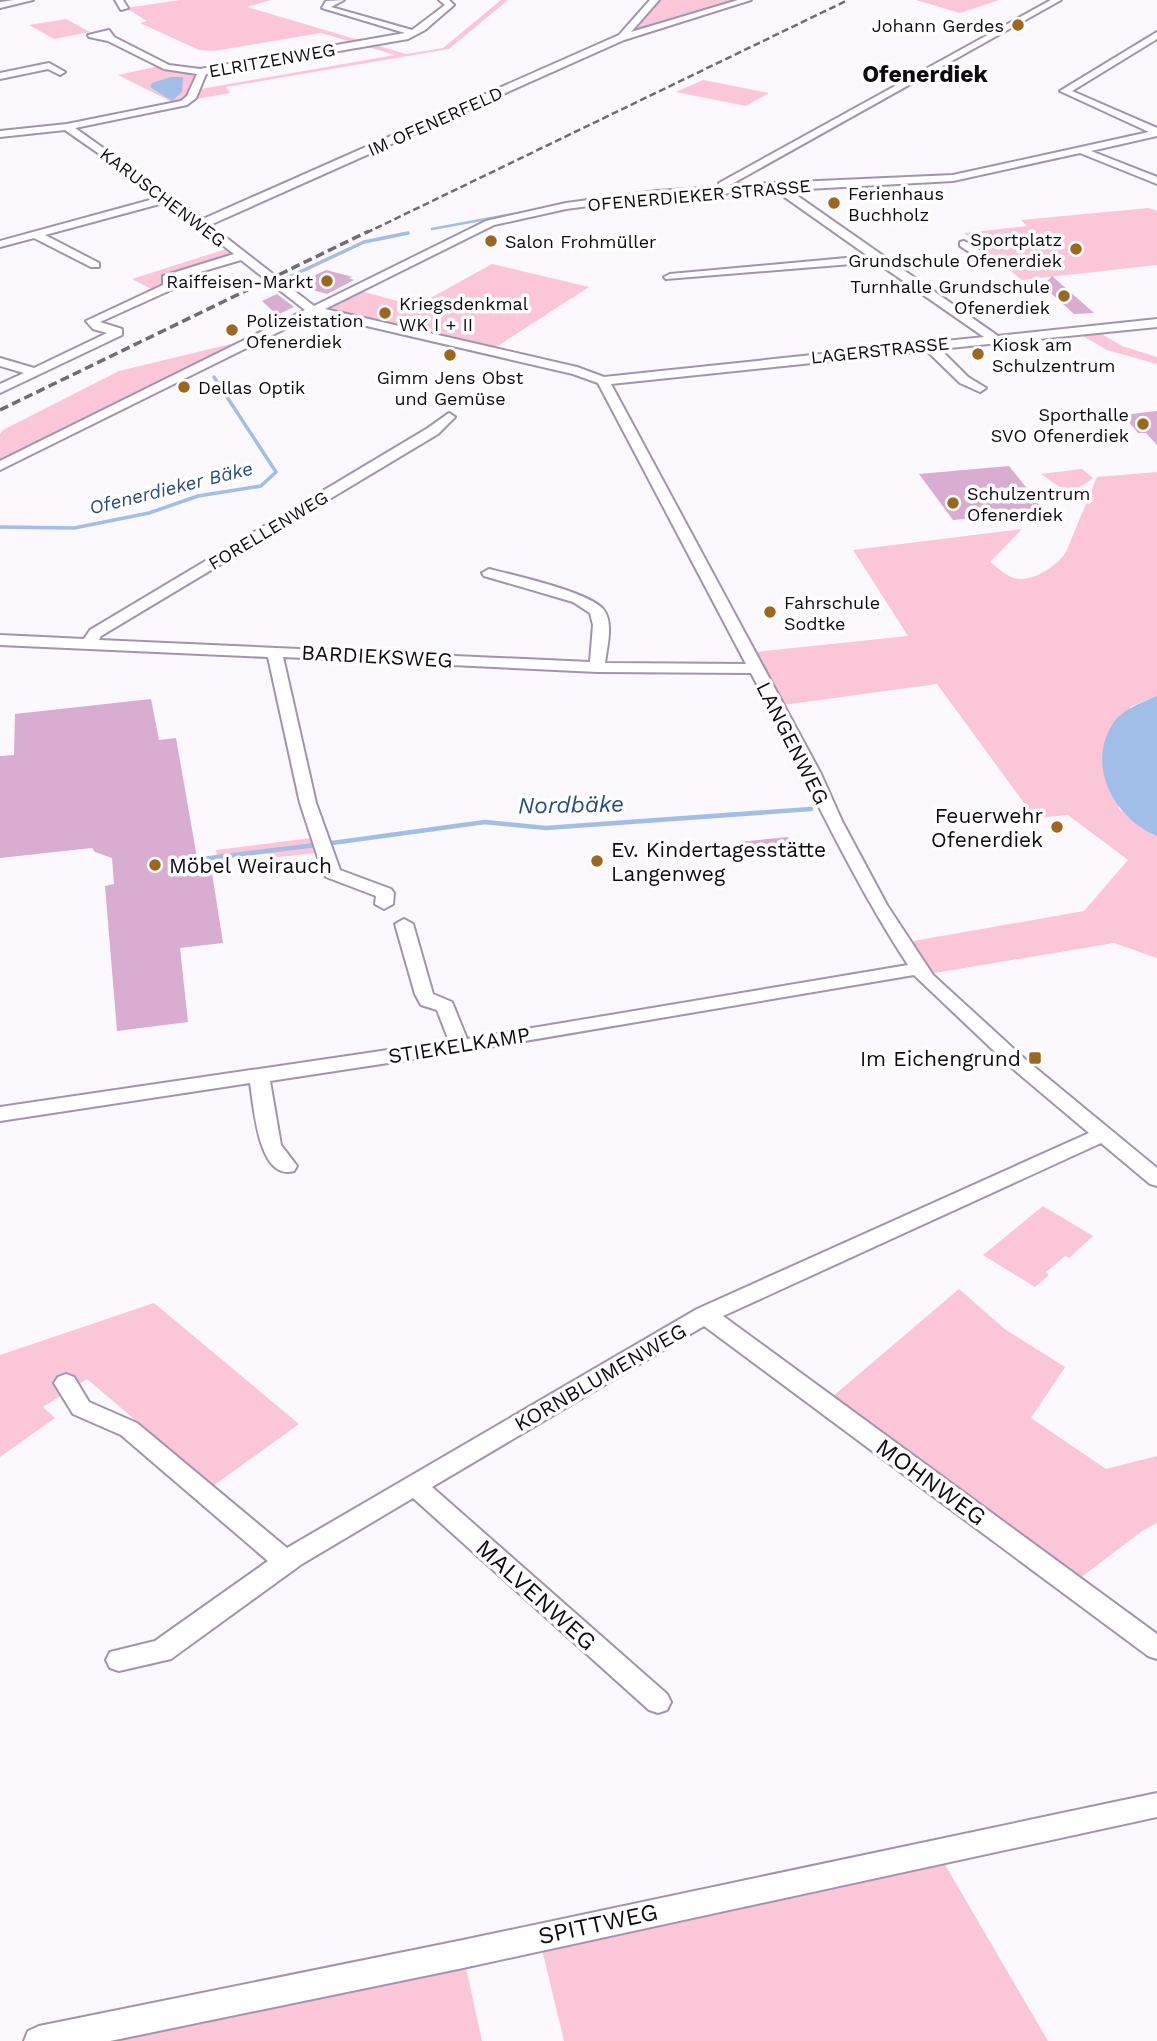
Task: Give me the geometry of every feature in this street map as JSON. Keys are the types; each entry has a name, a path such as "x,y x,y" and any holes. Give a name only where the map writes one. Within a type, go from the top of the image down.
{"street":[{"path":"0,5 29,0"},
{"name":"ELRITZENWEG","path":"340,0 331,2 326,8 415,33"},
{"name":"ELRITZENWEG","path":"67,127 184,103 192,95 202,74 200,72 392,41 415,33 450,5 443,0"},
{"name":"IM OFENERFELD","path":"202,224 622,37 655,0"},
{"path":"622,37 747,0"},
{"path":"730,190 723,185 1057,0"},
{"path":"1157,34 1065,91 1157,132"},
{"path":"111,39 167,67 200,72"},
{"path":"38,59 60,72"},
{"path":"0,76 49,66"},
{"path":"0,134 67,127"},
{"name":"KARUSCHENWEG","path":"67,127 169,198 312,310"},
{"name":"OFENERDIEKER STRASSE","path":"0,466 490,222 537,211 612,200 730,190 953,178 1157,132"},
{"path":"1081,150 1157,181"},
{"path":"779,187 994,339"},
{"path":"0,244 169,198"},
{"path":"37,235 95,265"},
{"path":"964,244 984,257"},
{"path":"0,389 6,381 34,372 118,332 92,321 169,287 167,278 241,256"},
{"path":"670,277 879,258"},
{"path":"312,310 577,371 603,381"},
{"name":"LAGERSTRASSE","path":"603,381 1157,323"},
{"path":"929,346 964,380 981,388"},
{"path":"0,362 34,372"},
{"name":"LANGENWEG","path":"603,381 813,774 833,821 878,905 918,969 977,1028 1157,1179"},
{"name":"FORELLENWEG","path":"90,643 95,633 424,437 449,417"},
{"path":"489,573 578,599 597,611 601,625 597,667"},
{"name":"BARDIEKSWEG","path":"0,640 597,667 736,670 755,668"},
{"path":"274,651 308,803 332,873 384,893 384,904"},
{"path":"404,923 424,994 428,1001 445,1006 460,1046"},
{"name":"STIEKELKAMP","path":"0,1114 460,1046 918,969"},
{"path":"259,1076 271,1147 286,1166"},
{"name":"KORNBLUMENWEG","path":"119,1661 162,1651 286,1562 705,1315 1104,1134"},
{"name":"MOHNWEG","path":"705,1315 1157,1648"},
{"path":"66,1383 81,1408 128,1429 286,1562"},
{"name":"MALVENWEG","path":"415,1486 658,1702"},
{"name":"SPITTWEG","path":"39,2041 463,1954 1157,1805"}],"shaded area":[{"path":"180,0 271,0 247,7 406,54 443,48 501,0 508,0 449,49 226,87 230,93 186,101 195,90 395,55 321,33 214,51 199,50 140,23 147,21 126,8"},
{"path":"655,0 747,0 622,37"},
{"path":"916,0 999,0 960,13"},
{"path":"66,19 90,32 54,39 29,25"},
{"path":"159,66 198,75 191,95 174,103 118,75"},
{"path":"703,80 769,93 746,106 676,92"},
{"name":"Sportplatz Grundschule Ofenerdiek","path":"1149,208 1157,211 1157,265 1022,280 964,233 1027,226 1021,220"},
{"path":"226,249 234,255 168,278 169,287 157,292 132,279"},
{"path":"492,264 589,287 490,351 312,310 353,289 416,306"},
{"path":"1100,333 1122,346 1157,357 1157,364 1107,350 1081,335"},
{"path":"239,342 0,466 0,434 3,430 119,371"},
{"path":"1082,469 1093,478 1072,489 1061,487 1041,474"},
{"path":"1157,472 1157,696 1130,707 1119,809 1157,836 1157,958 1114,943 923,975 902,943 1084,911 1128,860 1068,815 1035,818 937,684 783,705 756,652 908,636 853,550 1022,529 990,562 1011,577 1021,579 1036,576 1057,563 1066,552 1097,477"},
{"path":"319,837 325,852 270,858 267,851 217,857 216,850"},
{"path":"1043,1206 1093,1236 1069,1258 1065,1256 1046,1272 1049,1275 1035,1287 983,1255"},
{"path":"959,1289 1006,1330 1065,1367 1031,1418 1106,1469 1157,1456 1157,1523 1142,1531 1071,1585 825,1403"},
{"path":"154,1303 299,1424 213,1486 87,1379 43,1407 55,1418 0,1457 0,1355"},
{"path":"937,1851 1048,2041 564,2041 539,1937"},
{"path":"463,1954 482,2041 52,2041"}],"water":[{"path":"171,77 183,77 182,92 172,101 150,87 152,83"},
{"path":"1157,696 1157,836 1142,828 1117,804 1109,790 1102,758 1105,741 1116,719 1132,707"}],"building":[{"name":"Raiffeisen-Markt","path":"326,270 353,277 349,278 354,280 327,294 295,285"},
{"name":"Turnhalle Grundschule Ofenerdiek","path":"1052,276 1094,313 1074,314 1043,286"},
{"path":"277,294 294,307 277,315 262,301"},
{"name":"Sporthalle SVO Ofenerdiek","path":"1157,411 1157,445 1146,433 1138,433 1123,415"},
{"name":"Schulzentrum Ofenerdiek","path":"1009,466 1045,511 953,520 919,474"},
{"name":"Möbel Weirauch","path":"151,699 159,740 176,738 200,875 212,873 223,943 180,948 188,1022 117,1031 105,886 114,884 112,858 95,852 92,848 0,858 0,756 14,755 15,714"},
{"path":"788,837 795,853 745,858 738,842"}],"waterway":[{"name":"Ofenerdieker Bäke","path":"432,229 535,210"},
{"name":"Ofenerdieker Bäke","path":"285,279 364,242 408,233"},
{"name":"Ofenerdieker Bäke","path":"0,527 74,528 149,513 198,496 261,486 276,472 214,377"},
{"name":"Nordbäke","path":"332,843 485,822 546,828 811,809"},
{"name":"Nordbäke","path":"202,859 316,845"}],"railway":[{"path":"366,233 848,0"},
{"path":"0,410 369,231"}],"place":[{"name":"Johann Gerdes","path":"1018,25"},
{"name":"Ferienhaus Buchholz","path":"834,203"},
{"name":"Salon Frohmüller","path":"491,241"},
{"name":"Sportplatz Grundschule Ofenerdiek","path":"1076,249"},
{"name":"Raiffeisen-Markt","path":"327,281"},
{"name":"Turnhalle Grundschule Ofenerdiek","path":"1064,296"},
{"name":"Kriegsdenkmal WK I + II","path":"385,313"},
{"name":"Polizeistation Ofenerdiek","path":"232,330"},
{"name":"Kiosk am Schulzentrum","path":"978,354"},
{"name":"Gimm Jens Obst und Gemüse","path":"450,355"},
{"name":"Dellas Optik","path":"184,387"},
{"name":"Sporthalle SVO Ofenerdiek","path":"1143,424"},
{"name":"Schulzentrum Ofenerdiek","path":"953,503"},
{"name":"Fahrschule Sodtke","path":"770,612"},
{"name":"Feuerwehr Ofenerdiek","path":"1057,827"},
{"name":"Ev. Kindertagesstätte Langenweg","path":"597,861"},
{"name":"Möbel Weirauch","path":"155,865"},
{"name":"Im Eichengrund","path":"1035,1058"}],"district":[{"name":"Ofenerdiek","path":"925,74"}]}
